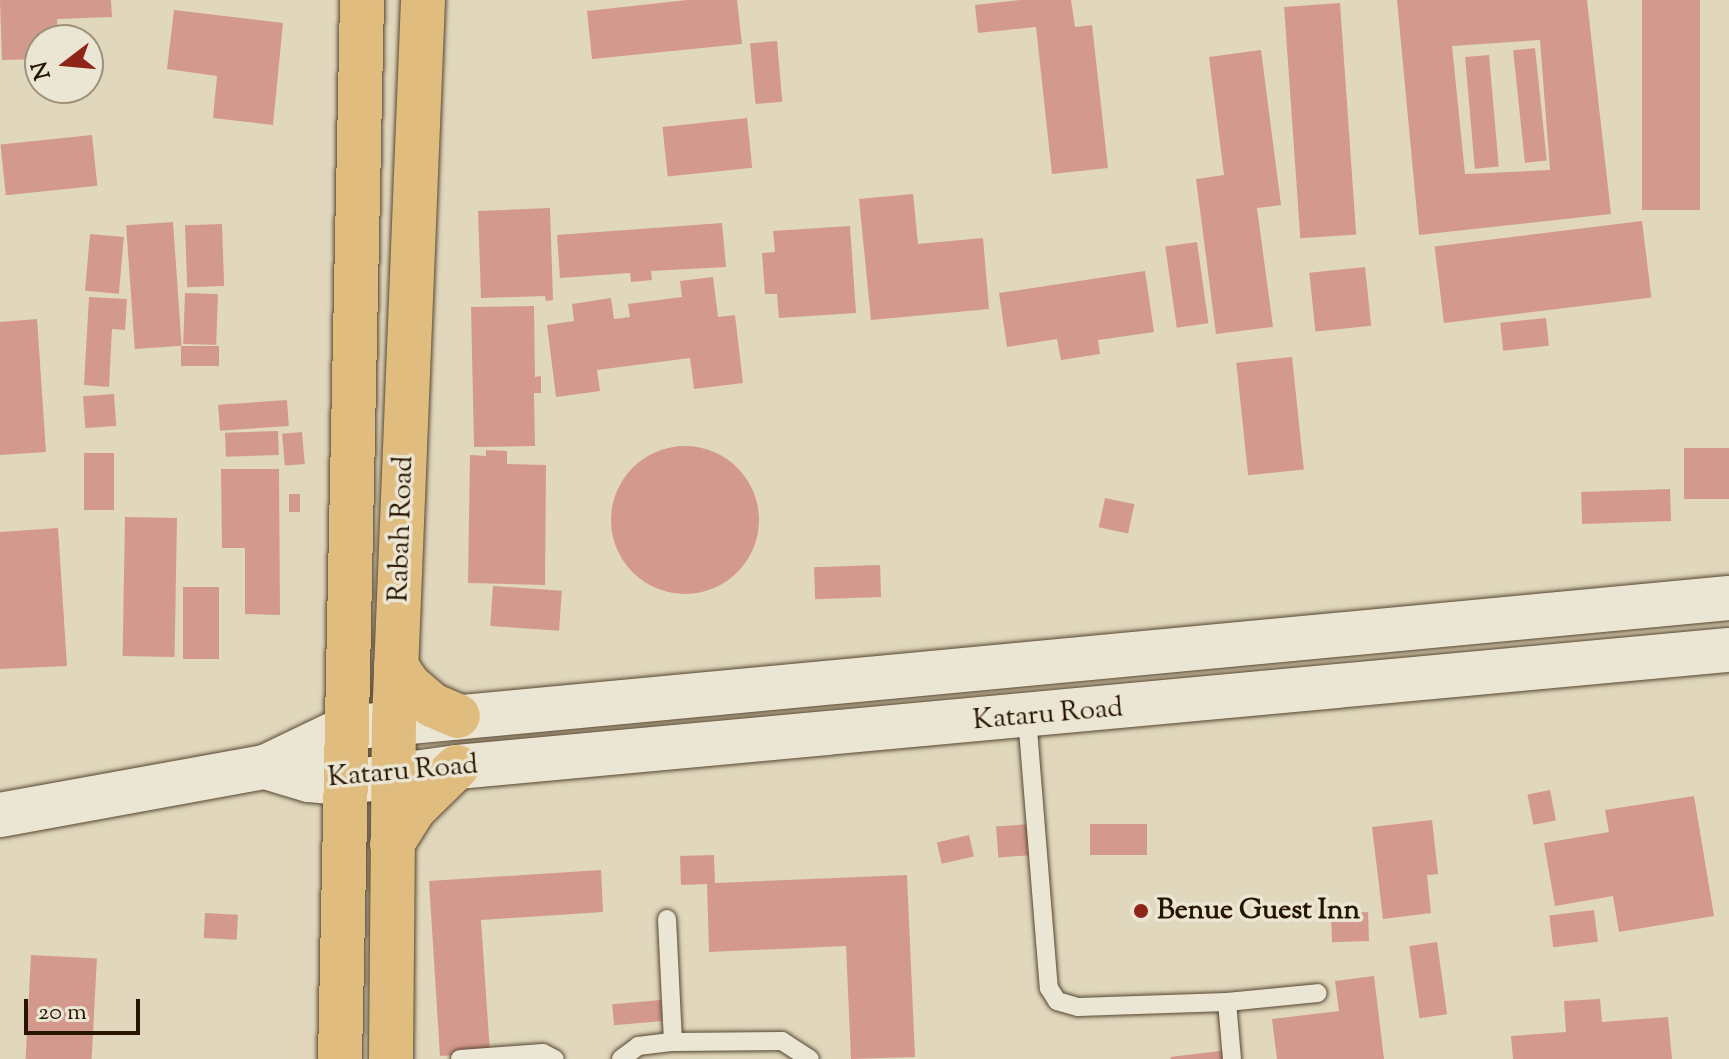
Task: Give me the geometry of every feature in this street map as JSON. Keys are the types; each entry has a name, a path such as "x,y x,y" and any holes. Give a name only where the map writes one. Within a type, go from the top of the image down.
{"main road":[{"name":"Rabah Road","path":"340,1059 343,783 362,0"},
{"name":"Rabah Road","path":"391,1059 392,844 396,775 394,722 423,0"},
{"path":"396,666 409,685 432,705 458,716"},
{"path":"392,844 414,809 457,767"}],"street":[{"name":"Kataru Road","path":"265,767 346,728 394,722 1729,598"},
{"name":"Kataru Road","path":"265,767 309,780 343,783 457,767 1027,717 1729,650"},
{"path":"0,815 265,767"}],"lane":[{"path":"1027,717 1049,988 1057,1001 1078,1007 1227,1002 1318,993"},
{"path":"667,919 673,1042"},
{"path":"1227,1002 1232,1059"},
{"path":"621,1059 638,1046 673,1042 782,1041 810,1059"},
{"path":"460,1059 543,1053 555,1059"}],"building":[{"path":"0,0 111,0 112,17 57,19 57,24 24,24 24,59 2,60"},
{"path":"687,0 737,0 742,44 592,59 587,11"},
{"path":"1020,0 1071,0 1075,27 1092,25 1108,168 1052,174 1036,27 978,33 975,5"},
{"path":"1397,0 1587,0 1611,214 1419,235","holes":["1540,40 1550,170 1465,174 1452,46"]},
{"path":"1642,0 1700,0 1700,210 1642,210"},
{"path":"1340,3 1356,234 1300,238 1284,7"},
{"path":"174,10 283,23 273,125 213,118 217,76 167,69"},
{"path":"777,41 782,102 755,104 750,43"},
{"path":"1535,48 1547,160 1525,163 1513,50"},
{"path":"1261,50 1281,205 1257,208 1273,327 1216,334 1196,179 1224,175 1209,57"},
{"path":"1489,55 1499,167 1475,169 1465,57"},
{"path":"747,118 752,168 668,177 662,127"},
{"path":"92,135 97,186 6,195 1,145"},
{"path":"913,194 918,244 983,238 989,309 871,320 859,199"},
{"path":"550,208 553,300 546,301 545,296 481,298 478,211"},
{"path":"1642,221 1651,297 1444,323 1435,246"},
{"path":"173,222 182,346 135,349 126,225"},
{"path":"722,223 726,267 651,271 652,280 631,282 630,273 560,278 557,235"},
{"path":"222,224 224,286 187,287 185,225"},
{"path":"850,226 856,313 779,318 777,294 765,294 762,253 775,252 773,231"},
{"path":"90,234 124,237 119,294 85,291"},
{"path":"1197,242 1208,323 1177,328 1165,246"},
{"path":"1365,267 1371,326 1315,332 1309,273"},
{"path":"1145,271 1154,332 1098,340 1100,354 1061,360 1057,339 1007,347 999,293"},
{"path":"713,277 718,317 735,315 743,383 694,389 690,358 597,370 600,391 556,397 547,325 574,321 572,304 611,298 614,319 630,317 628,304 682,297 680,281"},
{"path":"185,293 218,294 216,345 183,344"},
{"path":"89,297 127,299 125,330 112,329 109,387 84,385"},
{"path":"534,306 535,377 541,376 541,393 534,393 535,446 474,447 471,307"},
{"path":"1546,318 1549,346 1503,351 1500,323"},
{"path":"37,319 46,452 0,455 0,322"},
{"path":"181,346 219,346 219,366 181,366"},
{"path":"1292,357 1304,469 1248,475 1236,363"},
{"path":"114,394 116,426 85,428 83,396"},
{"path":"287,400 289,426 220,431 218,405"},
{"path":"278,431 279,455 226,457 225,433"},
{"path":"302,432 305,464 285,466 282,434"},
{"path":"685,446 713,452 737,468 753,492 759,520 753,548 737,572 713,588 685,594 657,588 633,572 617,548 611,520 617,492 633,468 657,452"},
{"path":"1684,448 1729,448 1729,499 1684,499"},
{"path":"486,450 507,451 507,464 546,465 545,585 468,583 470,455 486,456"},
{"path":"84,453 114,453 114,510 84,510"},
{"path":"221,469 279,469 280,615 245,614 245,548 222,548"},
{"path":"1670,489 1671,521 1582,524 1581,492"},
{"path":"289,494 300,494 300,512 289,512"},
{"path":"1105,498 1134,504 1128,534 1099,527"},
{"path":"125,517 177,518 175,657 123,656"},
{"path":"58,528 67,666 0,669 0,532"},
{"path":"880,565 881,597 815,599 814,567"},
{"path":"493,586 562,591 559,631 490,626"},
{"path":"183,587 219,587 219,659 183,659"},
{"path":"1550,790 1556,820 1533,825 1527,794"},
{"path":"1694,796 1714,916 1619,932 1613,896 1555,906 1544,843 1609,832 1605,810"},
{"path":"1432,820 1438,874 1427,875 1431,913 1383,919 1372,827"},
{"path":"1032,824 1034,855 998,857 996,827"},
{"path":"1090,824 1147,824 1147,855 1090,855"},
{"path":"969,835 974,856 942,864 937,842"},
{"path":"714,855 715,883 907,875 915,1057 851,1059 846,946 709,952 707,884 681,885 680,856"},
{"path":"601,870 603,912 481,920 490,1053 440,1056 429,881"},
{"path":"1594,910 1598,942 1553,947 1549,915"},
{"path":"1368,912 1369,941 1332,942 1331,913"},
{"path":"205,913 238,915 237,940 204,938"},
{"path":"1437,942 1447,1014 1419,1018 1409,946"},
{"path":"31,955 97,958 92,1059 26,1059"},
{"path":"1374,976 1384,1059 1277,1059 1272,1019 1339,1011 1335,981"},
{"path":"1600,999 1602,1022 1668,1017 1672,1059 1513,1059 1511,1036 1566,1032 1564,1001"},
{"path":"661,1000 663,1021 614,1025 612,1004"},
{"path":"1228,1050 1229,1059 1170,1057"}],"place":[{"name":"Benue Guest Inn","path":"1141,911"}]}
